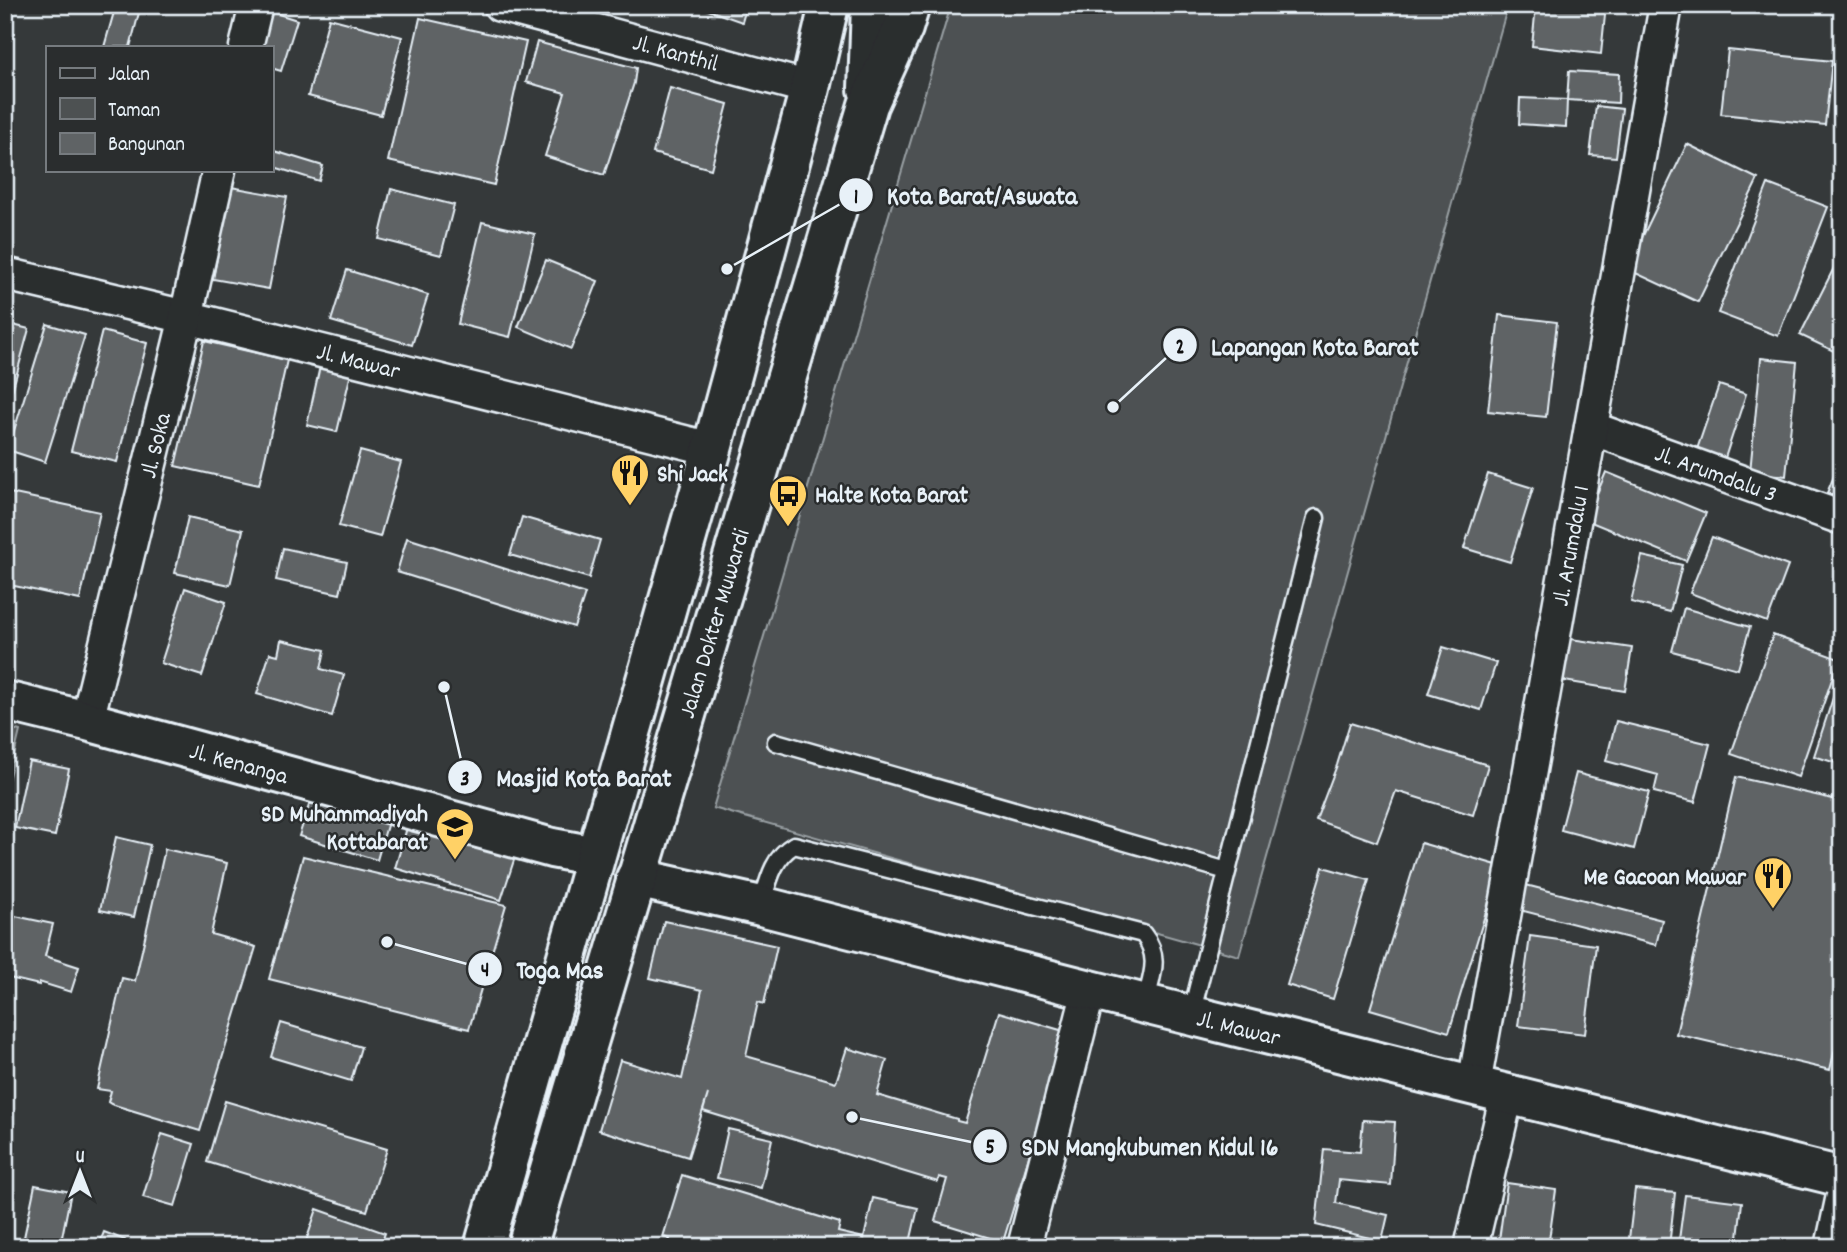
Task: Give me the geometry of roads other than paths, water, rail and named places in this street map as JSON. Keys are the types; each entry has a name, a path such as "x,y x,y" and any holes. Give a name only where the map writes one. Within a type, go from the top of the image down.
{"main road":[{"name":"Jalan Dokter Muwardi","path":"484,1247 712,449 812,79 828,5"},
{"path":"812,79 871,5"},
{"path":"867,105 871,5"},
{"name":"Jalan Dokter Muwardi","path":"527,1247 867,105 903,28 910,5"},
{"name":"Jl. Kenanga","path":"5,701 552,848 595,856"},
{"name":"Jl. Mawar","path":"636,878 761,906 1842,1177"}],"street":[{"path":"246,46 256,5"},
{"name":"Jl. Kanthil","path":"500,5 812,79"},
{"name":"Jl. Arumdalu 1","path":"1471,1247 1490,1090 1591,428 1667,5"},
{"name":"Jl. Soka","path":"87,721 186,317 219,172"},
{"name":"Jl. Mawar","path":"5,274 712,449"},
{"name":"Jl. Arumdalu 3","path":"1591,428 1842,518"},
{"path":"1024,1247 1089,990"},
{"path":"1832,1247 1842,1200"}],"lane":[{"path":"1191,1015 1316,518"},
{"path":"776,742 1227,871"},
{"path":"761,906 782,852 794,845 808,848 1143,934 1151,945 1155,960 1145,1004"}],"place":[{"name":"Kota Barat/Aswata","path":"727,269"},
{"name":"Lapangan Kota Barat","path":"1113,407"},
{"name":"Shi Jack","path":"630,507"},
{"name":"Halte Kota Barat","path":"788,528"},
{"name":"Masjid Kota Barat","path":"444,687"},
{"name":"SD Muhammadiyah Kottabarat","path":"455,861"},
{"name":"Me Gacoan Mawar","path":"1773,910"},
{"name":"Toga Mas","path":"387,942"},
{"name":"SDN Mangkubumen Kidul 16","path":"852,1117"}]}
